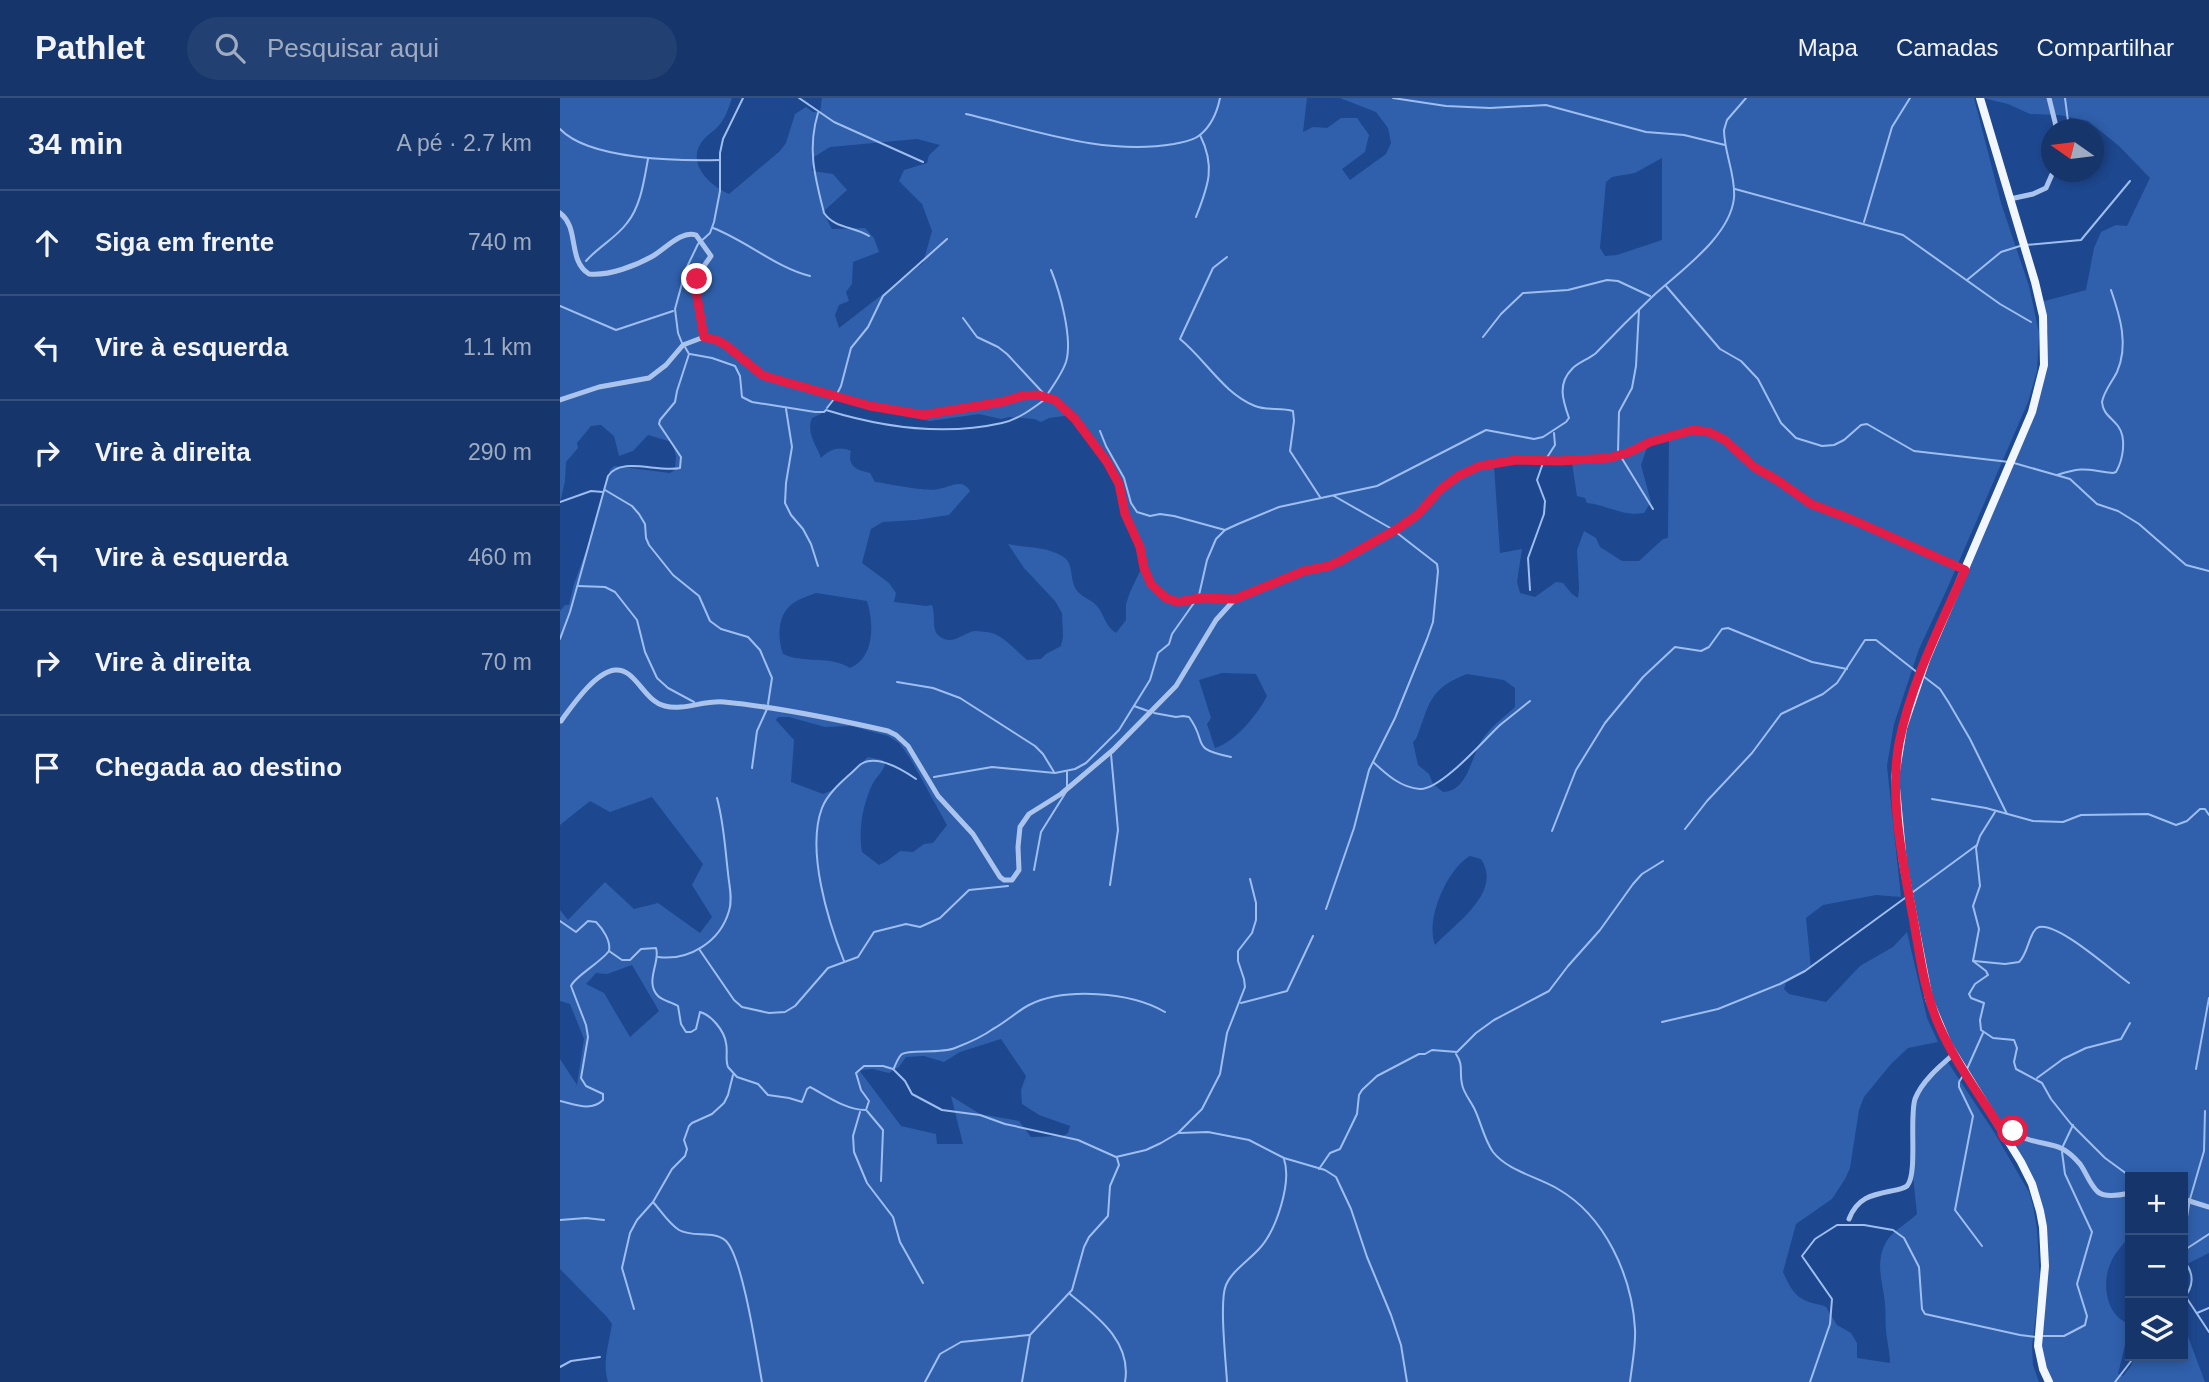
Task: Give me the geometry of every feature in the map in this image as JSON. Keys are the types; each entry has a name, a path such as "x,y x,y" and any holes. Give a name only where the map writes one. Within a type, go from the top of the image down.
{"main road":[{"path":"1981,99 2043,316 2044,365 2032,412 1914,692 1899,742 1895,777 1903,863 1923,976 1935,1015 1954,1054 2032,1184 2043,1227 2045,1266 2038,1346 2049,1382"}],"street":[{"path":"2049,98 2054,119"},
{"path":"2010,199 2033,194 2046,188 2049,182"},
{"path":"560,213 570,225 573,248 580,266 589,274 595,275 633,265 653,256 686,234 696,235 710,255 699,273 696,286 704,337"},
{"path":"560,400 599,387 649,378 666,365 683,345 704,337 719,341 762,375 858,403 914,414 932,415 1022,396 1038,395 1055,400 1075,419 1107,462 1119,484 1125,514 1140,547 1144,568 1151,584 1166,598 1178,602 1200,598 1235,599 1304,571 1329,566 1363,550 1408,522 1450,482 1480,466 1516,460 1609,458 1650,442 1693,430 1709,432 1725,440 1754,467 1811,504 1965,570"},
{"path":"561,721 596,680 615,670 630,674 649,698 664,706 679,708 707,702 730,703 789,710 888,731 908,747 938,796 973,834 1000,877 1012,880 1019,870 1020,827 1024,820 1034,810 1061,794 1113,750 1176,686 1216,620 1235,599"},
{"path":"1849,1219 1857,1203 1863,1198 1906,1187 1909,1183 1915,1102 1923,1086 1954,1054"},
{"path":"2001,1129 2013,1131 2027,1139 2052,1143 2065,1150 2080,1164 2095,1189 2102,1194 2125,1193"},
{"path":"2188,1201 2209,1207"}],"shaded area":[{"path":"560,98 732,98 721,123 705,138 697,151 699,166 708,180 729,194 780,151 786,143 795,114 806,107 813,112 820,112 822,98 1307,98 1303,132 1313,127 1327,128 1341,118 1357,118 1369,135 1365,152 1342,169 1350,180 1386,154 1391,143 1388,128 1376,112 1340,98 1974,98 2001,203 2029,286 2039,333 2037,371 2028,402 1919,649 1894,724 1887,766 1901,897 1876,895 1823,905 1806,918 1811,968 1786,983 1784,989 1789,994 1826,1002 1860,966 1893,947 1907,932 1927,1018 1938,1042 1908,1048 1864,1097 1859,1110 1850,1168 1845,1179 1832,1199 1796,1224 1783,1272 1796,1294 1804,1300 1826,1307 1837,1325 1851,1333 1857,1343 1857,1358 1890,1363 1880,1259 1888,1239 1917,1214 1911,1158 1915,1096 1947,1061 1994,1132 2029,1192 2037,1229 2040,1283 2032,1346 2033,1365 2039,1382 608,1382 606,1361 612,1324 560,1269 560,1059 577,1085 584,1039 570,1004 560,1001 560,910 568,920 605,882 634,909 658,903 700,933 712,917 692,885 703,864 652,797 610,812 590,801 560,825 560,611 565,605 569,605 610,470 614,466 670,473 675,470 676,456 672,442 648,435 633,451 619,456 614,436 601,425 591,426 566,462 560,503","holes":["917,139 940,145 929,155 927,163 904,170 899,181 922,204 932,231 923,263 839,328 835,315 839,305 849,301 846,292 852,284 853,262 879,252 874,238 865,228 832,229 823,212 847,190 833,174 812,171 814,157 830,147","1662,158 1662,240 1617,255 1605,256 1600,248 1606,182 1612,177 1635,173","836,398 930,421 979,414 1001,419 1009,417 1041,422 1049,418 1072,415 1105,459 1118,484 1121,509 1134,541 1141,569 1126,604 1126,620 1116,633 1112,630 1097,606 1076,589 1070,565 1062,556 1043,549 1008,544 1024,568 1055,601 1062,613 1061,646 1041,659 1027,660 1006,641 992,633 975,631 949,640 939,636 935,630 932,605 894,602 896,593 889,583 862,563 871,529 883,522 949,515 970,491 960,484 933,490 875,482 870,473 854,467 850,461 851,451 847,449 835,449 821,458 811,434 812,418 821,414","1669,435 1668,538 1663,539 1639,561 1622,561 1600,547 1596,538 1584,531 1577,550 1578,598 1563,583 1556,582 1535,597 1520,593 1517,582 1522,549 1500,553 1494,466 1527,459 1572,463 1577,496 1585,498 1587,503 1637,514 1644,513 1651,502 1641,465 1650,439","816,593 867,601 871,619 870,639 868,648 858,663 850,668 834,662 800,659 783,654 780,626 785,612 795,602","1222,673 1256,674 1267,696 1245,726 1230,740 1215,748 1207,724 1211,718 1199,680","1467,674 1504,680 1515,688 1515,707 1483,738 1459,786 1443,792 1418,765 1413,742 1437,692","778,717 789,717 825,727 851,726 888,736 899,743 910,758 947,825 933,843 924,844 913,852 900,851 879,865 862,852 861,835 866,799 884,767 882,760 868,757 833,790 823,794 791,782 794,740 776,720","1470,856 1481,859 1486,871 1482,895 1465,917 1435,945 1433,922 1446,883","632,965 659,1011 630,1037 604,993 586,984 596,973 607,974","1001,1039 1026,1076 1021,1090 1022,1104 1039,1115 1070,1126 1068,1133 1063,1136 1031,1137 1019,1121 980,1114 951,1096 963,1144 937,1144 936,1134 901,1126 859,1070 873,1069 889,1073 899,1067 906,1057 924,1056 944,1062 960,1052"]},
{"path":"1983,98 2209,98 2209,1253 2188,1264 2188,1172 2125,1172 2125,1242 2112,1259 2106,1280 2111,1307 2125,1322 2125,1345 2118,1374 2123,1376 2133,1361 2188,1361 2188,1336 2205,1382 2049,1382 2040,1358 2045,1234 2033,1184 1957,1062 1935,1015 1908,885 1896,766 1903,727 2046,373 2048,332 2041,302 2086,290 2094,248 2101,232 2116,225 2127,226 2150,178 2104,134 2104,119 2030,114 2008,104"}],"waterway":[{"path":"682,343 675,309 686,269 698,244 710,233 714,222 720,191 720,153 723,139 743,98"},
{"path":"799,98 834,122 923,162"},
{"path":"966,114 1069,140 1122,147 1148,147 1174,144 1197,137 1211,123 1220,98"},
{"path":"1393,98 1446,106 1490,108 1546,105 1646,132 1684,135 1725,145"},
{"path":"1199,595 1207,560 1216,539 1225,530 1279,507 1377,486 1486,430 1534,439 1543,437 1566,422 1569,418 1563,387 1567,375 1574,367 1596,353 1702,252 1723,226 1734,198 1724,130 1727,120 1746,98"},
{"path":"1864,222 1892,127 1910,98"},
{"path":"2065,98 2068,119"},
{"path":"818,113 813,151 815,175 824,213 839,225 869,236"},
{"path":"560,129 574,139 613,153 659,159 720,160"},
{"path":"1196,217 1204,196 1209,167 1200,135"},
{"path":"586,261 618,233 632,216 641,192 648,159"},
{"path":"2026,245 2081,240 2130,181"},
{"path":"1735,189 1903,235 2000,304 2031,322"},
{"path":"713,228 785,267 810,276"},
{"path":"837,394 851,348 868,327 883,296 947,239"},
{"path":"1967,280 2001,252 2020,246"},
{"path":"1227,257 1213,268 1180,339 1233,393 1255,406 1293,411 1290,451 1320,497"},
{"path":"1047,395 1062,371 1068,352 1064,316 1051,270"},
{"path":"1483,337 1501,314 1523,293 1568,290 1607,280 1618,281 1650,296"},
{"path":"1666,286 1720,349 1741,361 1758,379 1781,423 1796,438 1822,446 1834,445 1861,425 1867,424 1914,451 2009,462"},
{"path":"2057,475 2080,470 2113,473 2121,461 2121,431 2106,412 2102,402 2121,362 2123,341 2111,290"},
{"path":"560,306 616,330 673,311"},
{"path":"1639,310 1636,366 1632,388 1619,412 1618,452 1653,509"},
{"path":"963,318 977,337 1007,354 1045,395"},
{"path":"560,639 608,476 622,467 680,468 681,457 659,424 675,402 689,354 685,347"},
{"path":"690,354 735,366 740,376 742,397 752,402 815,412 826,410 913,428 958,429 1002,423 1044,400"},
{"path":"827,408 834,399"},
{"path":"786,409 792,447 785,503 811,544 818,566"},
{"path":"1100,431 1124,478 1131,503 1137,512 1150,516 1174,516 1225,530"},
{"path":"1546,459 1555,445 1554,433"},
{"path":"1530,590 1528,558 1544,514 1545,501 1537,480 1543,463"},
{"path":"2014,463 2070,479 2097,504 2118,511 2139,524 2186,565 2209,571"},
{"path":"605,490 632,506 639,514 645,524 649,545 673,575 699,596 710,621 721,629 748,637 760,650 772,678 768,704"},
{"path":"560,502 591,491 603,492"},
{"path":"1326,909 1354,828 1369,770 1395,718 1433,622 1438,571 1437,564 1392,529 1334,496"},
{"path":"578,586 605,587 615,592 637,620 645,652 657,678 668,688 694,702"},
{"path":"934,777 992,767 1055,773 1075,769 1086,763 1119,730 1150,680 1158,653 1169,644 1172,634 1196,600"},
{"path":"1552,831 1576,770 1605,723 1643,677 1675,647 1701,651 1709,647 1722,629 1728,628 1812,662 1847,669"},
{"path":"1685,829 1752,753 1781,714 1823,694 1837,683 1865,640 1876,640 1918,673"},
{"path":"1923,676 1940,689 1949,703 2007,814"},
{"path":"897,682 933,688 960,698 1035,746 1054,772"},
{"path":"1373,762 1406,786 1420,789 1429,787 1450,773 1500,725 1530,701"},
{"path":"1134,706 1148,711"},
{"path":"752,768 757,731 767,709"},
{"path":"1154,713 1189,717 1204,748 1231,757"},
{"path":"1110,885 1118,830 1111,754"},
{"path":"844,961 821,885 816,844 822,808 837,786 867,761 890,764 916,779"},
{"path":"1067,772 1067,787"},
{"path":"1034,870 1041,832 1066,792"},
{"path":"658,957 681,956 702,947 725,922 731,902 717,798"},
{"path":"1932,799 1986,808 2033,821 2063,822 2081,815 2148,814 2176,825 2187,821 2200,809 2205,809 2209,815"},
{"path":"1973,961 1979,929 1973,906 1980,886 1976,848 1995,812"},
{"path":"1913,892 1977,845"},
{"path":"1319,1169 1330,1153 1340,1149 1357,1114 1359,1095 1377,1076 1432,1050 1457,1052 1494,1020 1549,991 1600,930 1633,884 1642,874 1663,861"},
{"path":"866,1110 869,1101 861,1090 856,1073 864,1066 883,1066 893,1069 905,1081 912,1094 942,1110 980,1115 1005,1124 1078,1140 1116,1157 1146,1150 1178,1133 1202,1109 1220,1074 1227,1033 1245,987 1238,951 1252,933 1256,920 1256,903 1250,879"},
{"path":"699,949 734,1000 742,1007 769,1013 785,1012 795,1006 828,968 858,957 874,932 906,924 920,927 940,918 969,890 1008,886"},
{"path":"1662,1022 1718,1009 1780,984 1805,971 1905,898"},
{"path":"560,921 576,932 588,921 596,922 606,935 609,951 622,960 630,960 641,949 656,948 652,984 654,990 660,998 678,1006 681,1024 686,1032 696,1029 700,1012 713,1020 725,1038 728,1067 737,1077 758,1084 768,1095 802,1102 810,1087 844,1105 865,1110"},
{"path":"1974,961 2005,964 2019,962 2034,931 2045,927 2070,938 2129,983"},
{"path":"1241,1003 1287,991 1313,936"},
{"path":"560,1101 593,1106 603,1100 603,1094 586,1086 581,1078 588,1037 571,986 609,951"},
{"path":"1973,961 1988,975 1975,984 1969,994 1971,998 1984,1003 1981,1030 1993,1038 2014,1040 2017,1048 2014,1062 2016,1069 2042,1083 2071,1124 2105,1158 2125,1173"},
{"path":"894,1068 902,1054 955,1048 984,1035 1029,1005 1044,999 1079,994 1117,996 1151,1005 1165,1012"},
{"path":"2196,1069 2209,998"},
{"path":"2037,1078 2063,1059 2086,1048 2121,1039 2130,1023"},
{"path":"1967,1069 1983,1033"},
{"path":"1456,1054 1460,1062 1464,1090 1493,1152 1507,1164 1558,1189 1575,1201 1602,1231 1613,1249 1622,1269 1633,1309 1635,1342 1630,1382"},
{"path":"1964,1074 1959,1087 1973,1116 1955,1210 1982,1246"},
{"path":"634,1309 622,1268 630,1233 637,1220 653,1202 672,1169 685,1156 687,1149 684,1140 689,1126 712,1114 724,1103 733,1075"},
{"path":"867,1111 883,1130 881,1181"},
{"path":"2184,1235 2190,1199 2204,1151 2205,1111"},
{"path":"860,1112 853,1136 854,1152 867,1183 893,1217 900,1242 923,1283"},
{"path":"2063,1146 2073,1125"},
{"path":"1179,1133 1208,1132 1249,1140 1284,1158 1325,1170 1336,1177 1391,1315 1401,1345 1407,1382"},
{"path":"2043,1336 2064,1336 2085,1325 2087,1316 2077,1284 2092,1232 2065,1174 2062,1152"},
{"path":"1022,1382 1030,1335 1072,1290 1084,1247 1089,1237 1108,1216 1110,1186 1119,1165 1117,1158"},
{"path":"1227,1382 1223,1317 1226,1285 1236,1270 1259,1249 1271,1231 1284,1193 1284,1159"},
{"path":"653,1202 679,1230 710,1235 726,1241 738,1266 762,1382"},
{"path":"560,1220 604,1220"},
{"path":"1810,1382 1830,1324 1832,1299 1802,1256 1815,1239 1837,1225 1864,1225 1893,1230 1904,1238 1919,1267 1922,1309 1925,1314 2037,1337"},
{"path":"2188,1248 2209,1234"},
{"path":"2188,1267 2192,1280 2188,1292"},
{"path":"1070,1294 1102,1321 1118,1343 1126,1368 1125,1382"},
{"path":"2187,1298 2209,1332"},
{"path":"2197,1313 2209,1308"},
{"path":"925,1382 940,1354 961,1342 1029,1335"},
{"path":"560,1367 571,1361 600,1357"},
{"path":"2115,1382 2131,1361"}],"route":[{"path":"697,279 696,291 704,337 727,346 762,375 870,406 923,415 1002,402 1022,396 1038,395 1055,400 1075,419 1107,462 1119,484 1125,514 1140,547 1147,576 1151,584 1171,601 1235,599 1304,571 1329,566 1363,550 1397,529 1417,515 1441,489 1458,476 1480,466 1530,459 1579,461 1609,458 1650,442 1693,430 1709,432 1725,440 1754,467 1818,508 1853,520 1965,570 1914,692 1899,742 1896,794 1903,863 1929,999 1948,1044 2001,1129 2013,1131"}]}
